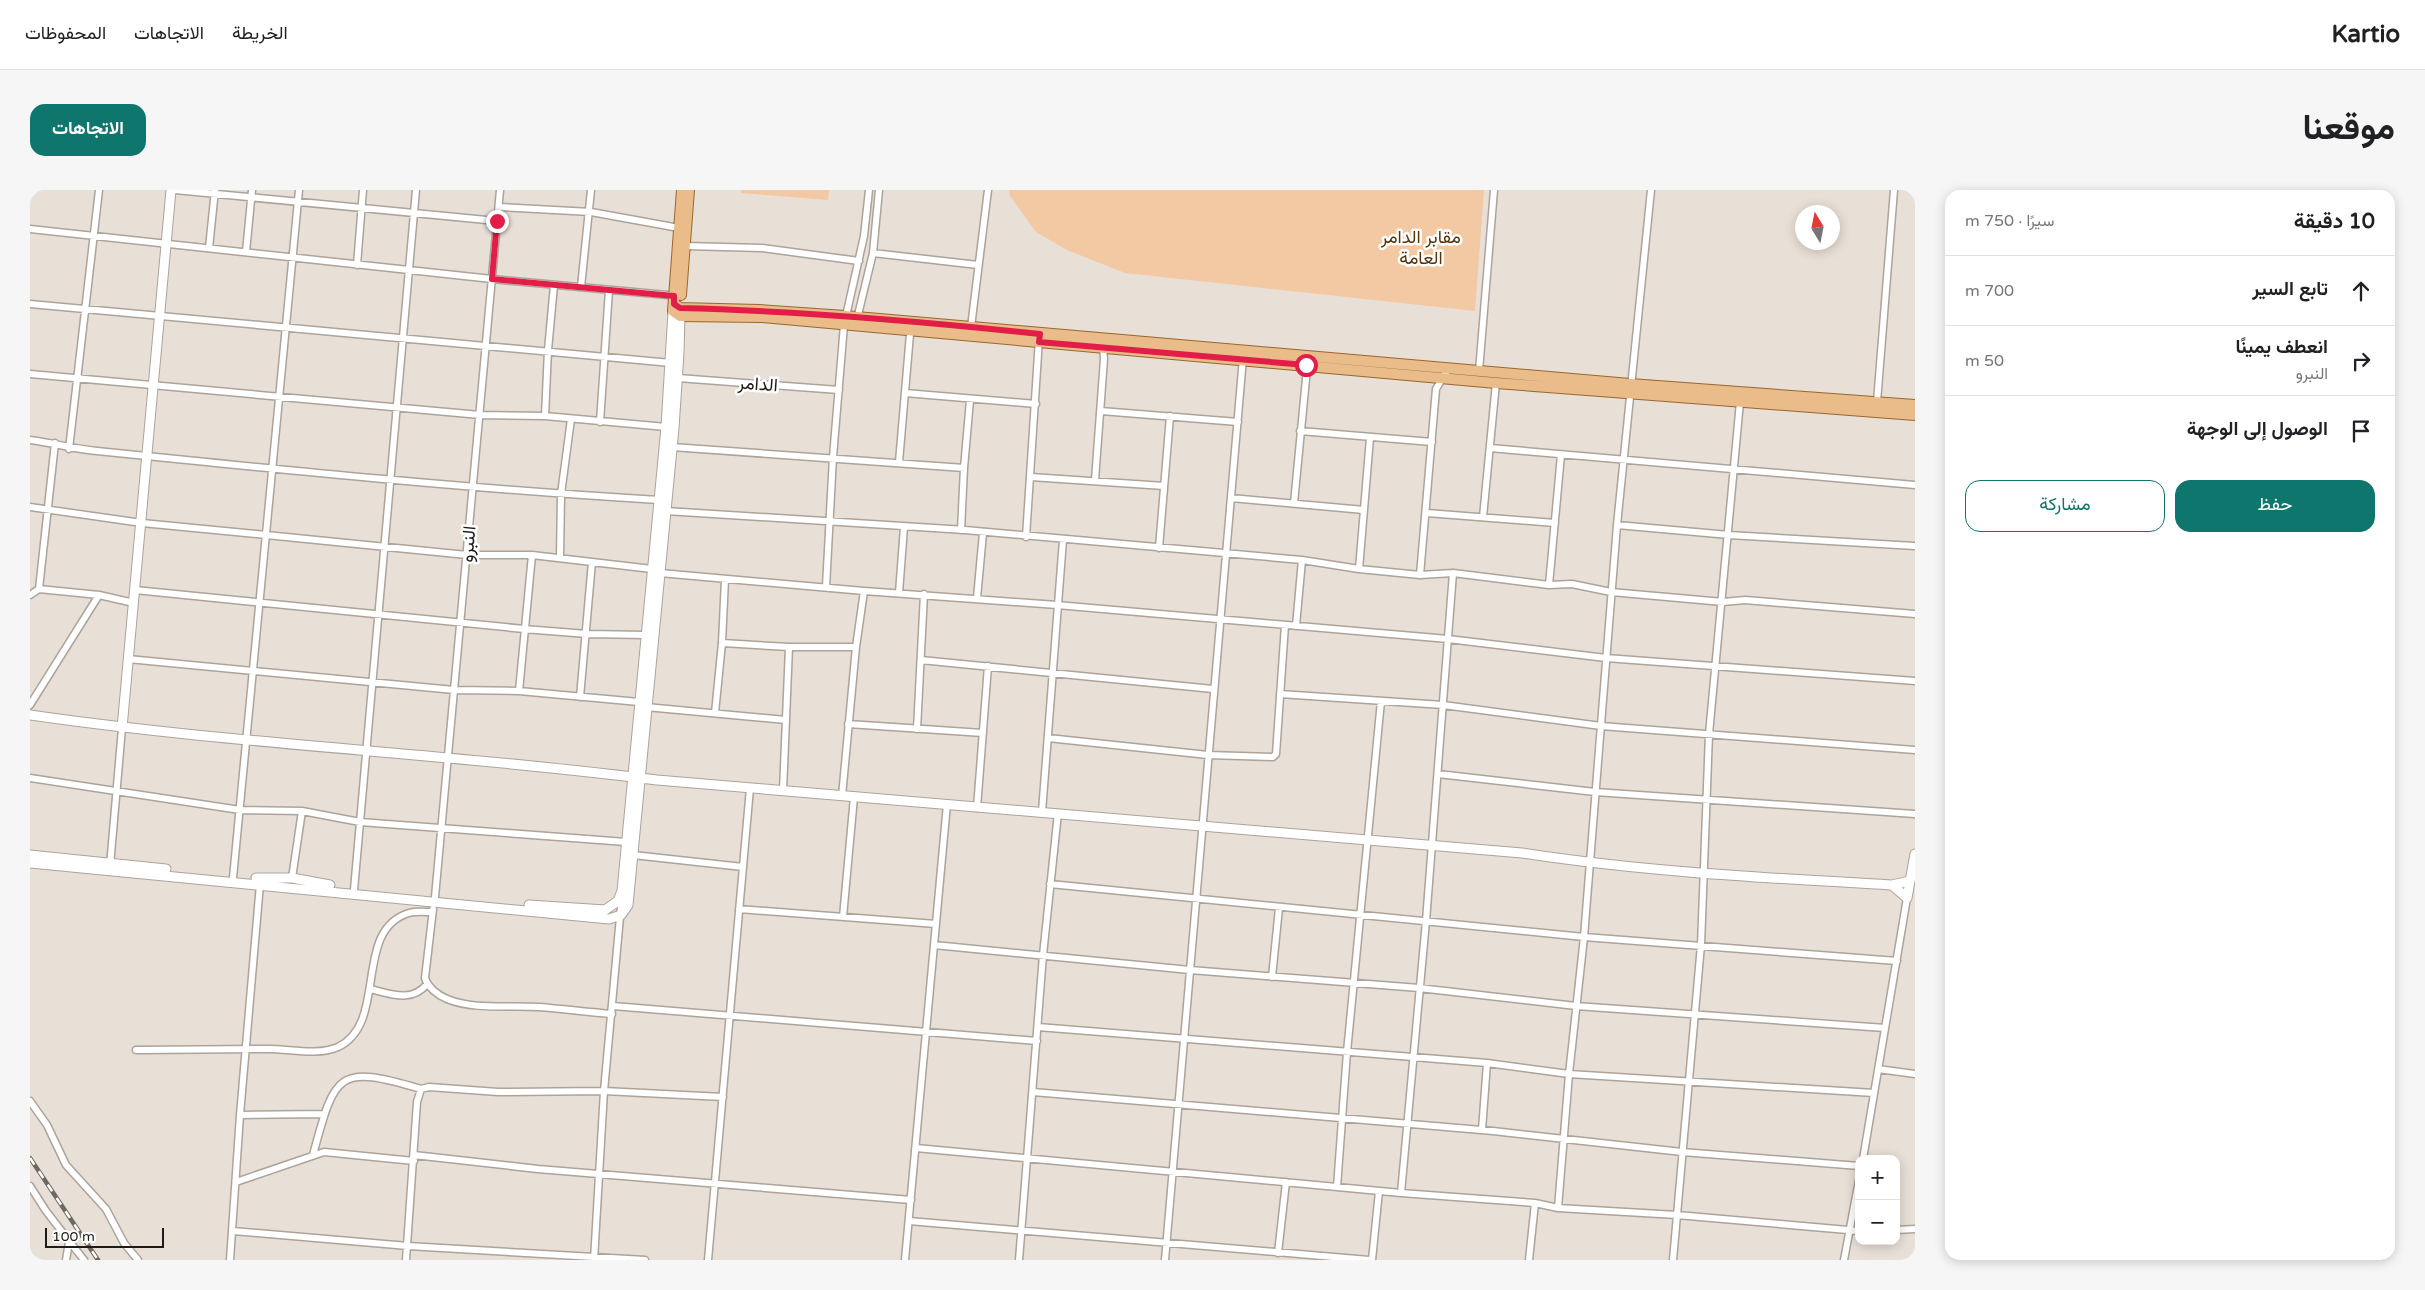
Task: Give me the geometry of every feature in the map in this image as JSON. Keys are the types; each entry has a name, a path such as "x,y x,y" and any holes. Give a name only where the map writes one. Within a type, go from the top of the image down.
{"main road":[{"path":"677,305 682,190"},
{"path":"677,305 685,246 689,190"},
{"path":"677,305 761,317 972,327 1103,347 1243,356 1306,365 1446,373 1479,371 1740,402 1915,415"},
{"path":"856,321 907,330 1039,338 1446,373 1496,383 1915,405"}],"street":[{"path":"69,449 87,309 99,190"},
{"path":"110,866 171,190"},
{"path":"175,190 215,193 251,199 497,221"},
{"path":"246,252 252,190"},
{"path":"233,878 274,468 299,190"},
{"path":"357,265 363,190"},
{"path":"354,890 416,190"},
{"name":"النبرو","path":"427,984 425,978 442,826 500,190"},
{"path":"581,287 591,190"},
{"path":"826,587 833,457 845,321 860,261 869,190"},
{"path":"856,321 873,253 879,190"},
{"path":"972,327 988,190"},
{"path":"1479,371 1494,190"},
{"path":"1558,1208 1569,1074 1584,938 1616,525 1651,190"},
{"path":"1877,402 1894,190"},
{"path":"209,248 215,193"},
{"path":"499,207 590,212 679,228"},
{"path":"30,229 357,265 609,290 677,305"},
{"path":"685,246 762,248 860,261"},
{"path":"873,253 978,265"},
{"path":"545,416 548,350 554,285"},
{"path":"600,422 609,290"},
{"path":"30,304 485,344 671,363"},
{"path":"30,863 110,866 233,878 292,878 354,890 609,919 621,915 628,905 633,855 636,778 656,571 659,500 677,305"},
{"path":"643,704 646,635 666,511 678,378 677,305"},
{"path":"899,462 910,334 907,330"},
{"path":"1026,537 1039,338"},
{"path":"1095,480 1101,411 1103,347"},
{"path":"1165,1260 1243,356"},
{"path":"1294,503 1306,365"},
{"path":"1420,574 1427,513 1436,389 1446,373"},
{"path":"30,374 480,415 545,416 666,427"},
{"name":"الدامر","path":"678,378 839,390"},
{"path":"1483,517 1496,383"},
{"path":"905,393 970,400 1036,404"},
{"path":"961,530 970,400"},
{"path":"1673,1260 1701,945 1708,734 1723,602 1740,402"},
{"path":"1101,411 1238,422"},
{"path":"1158,548 1170,416"},
{"path":"560,558 561,494 571,419"},
{"path":"1300,431 1432,442"},
{"path":"1359,569 1370,438"},
{"path":"30,440 55,443 69,449 473,487 659,500"},
{"path":"39,590 55,443"},
{"path":"672,447 833,457 964,468"},
{"path":"1490,448 1915,485"},
{"path":"1549,585 1561,455"},
{"path":"1031,477 1164,486"},
{"path":"1231,498 1364,510"},
{"path":"30,507 142,523 266,536 467,555 560,558 725,579 864,591 977,598 1448,639 1606,658 1915,681"},
{"path":"666,511 961,530 1302,560 1359,569 1420,574 1453,573 1549,585 1572,584 1611,592 1723,602 1745,600 1915,614"},
{"path":"1427,513 1555,523"},
{"path":"1616,525 1728,535 1915,546"},
{"path":"899,593 904,527"},
{"path":"977,598 983,533"},
{"path":"1042,812 1063,540"},
{"path":"519,691 532,556"},
{"path":"1296,626 1302,560"},
{"path":"580,697 592,562"},
{"path":"1401,1193 1426,921 1453,573"},
{"path":"715,713 722,643 725,579"},
{"path":"30,595 39,590 99,595 134,603"},
{"path":"136,590 461,621 524,629 587,634 646,635"},
{"path":"842,796 856,647 864,591"},
{"path":"917,729 924,594"},
{"path":"30,705 99,595"},
{"path":"1048,738 1208,755 1273,757 1276,754 1285,625"},
{"path":"722,643 789,647 856,647"},
{"path":"783,791 789,647"},
{"path":"128,659 454,690 519,691 786,720"},
{"path":"921,660 1214,689"},
{"path":"978,808 988,666"},
{"path":"1280,694 1443,705 1600,726 1915,750"},
{"path":"1337,1187 1347,1052 1381,701"},
{"path":"30,714 122,728 544,766 636,778 1368,839 1522,853 1590,863 1703,874 1892,885 1912,882"},
{"path":"848,724 983,734"},
{"path":"1438,774 1596,792 1915,814"},
{"path":"30,778 240,810 302,811 360,822 442,826 626,842"},
{"path":"594,1259 604,1091 626,842 636,778"},
{"path":"708,1260 750,788"},
{"path":"843,917 854,797"},
{"path":"905,1260 947,804"},
{"path":"292,878 302,811"},
{"path":"1019,1260 1043,955 1058,813"},
{"path":"1864,1155 1907,898 1912,882 1915,854"},
{"path":"30,855 260,884 434,899 600,910 614,904 622,892"},
{"path":"633,855 743,868"},
{"path":"230,1260 240,1115 260,884"},
{"path":"1050,884 1584,938 1701,945 1897,961"},
{"path":"1892,885 1907,898"},
{"path":"1272,977 1279,908"},
{"path":"740,909 936,924"},
{"path":"136,1050 318,1051 336,1048 349,1040 359,1028 370,989 378,944 388,928 397,919 410,913 432,912"},
{"path":"934,945 1190,970 1419,988 1576,1006 1885,1028"},
{"path":"370,989 401,996 414,995 420,992 427,984 447,999 468,1004 612,1014"},
{"path":"613,1006 1037,1041"},
{"path":"1038,1026 1413,1056 1487,1063 1569,1074 1874,1093"},
{"path":"1482,1130 1487,1063"},
{"path":"1878,1069 1915,1074"},
{"path":"313,1155 324,1114 338,1084 346,1079 361,1075 380,1076 422,1089 429,1086 498,1092 604,1091 723,1097"},
{"path":"406,1260 417,1102 422,1089"},
{"path":"1033,1092 1482,1130 1682,1152 1855,1166"},
{"path":"30,1101 47,1125 66,1165 106,1209 124,1243 138,1260"},
{"path":"240,1115 324,1114"},
{"path":"916,1148 1378,1191 1535,1203 1558,1208 1677,1215 1855,1231"},
{"path":"236,1182 324,1152 715,1182 911,1200"},
{"path":"1278,1253 1286,1182"},
{"path":"30,1186 69,1242 84,1260"},
{"path":"909,1221 1370,1260 1378,1191"},
{"path":"1844,1260 1855,1200"},
{"path":"1530,1260 1535,1203"},
{"path":"1900,1230 1915,1229"},
{"path":"233,1230 408,1246 594,1259 645,1260"},
{"path":"66,1260 69,1242"}],"green space":[{"path":"741,190 829,190 828,200 741,193"},
{"name":"مقابر الدامر العامة","path":"1009,190 1484,190 1475,311 1125,273 1067,250 1036,232 1010,196"}],"railway":[{"path":"30,1158 98,1260"}],"route":[{"path":"497,221 492,279 674,296 674,304 680,308 759,310 972,327 1040,334 1039,342 1306,365"}]}
